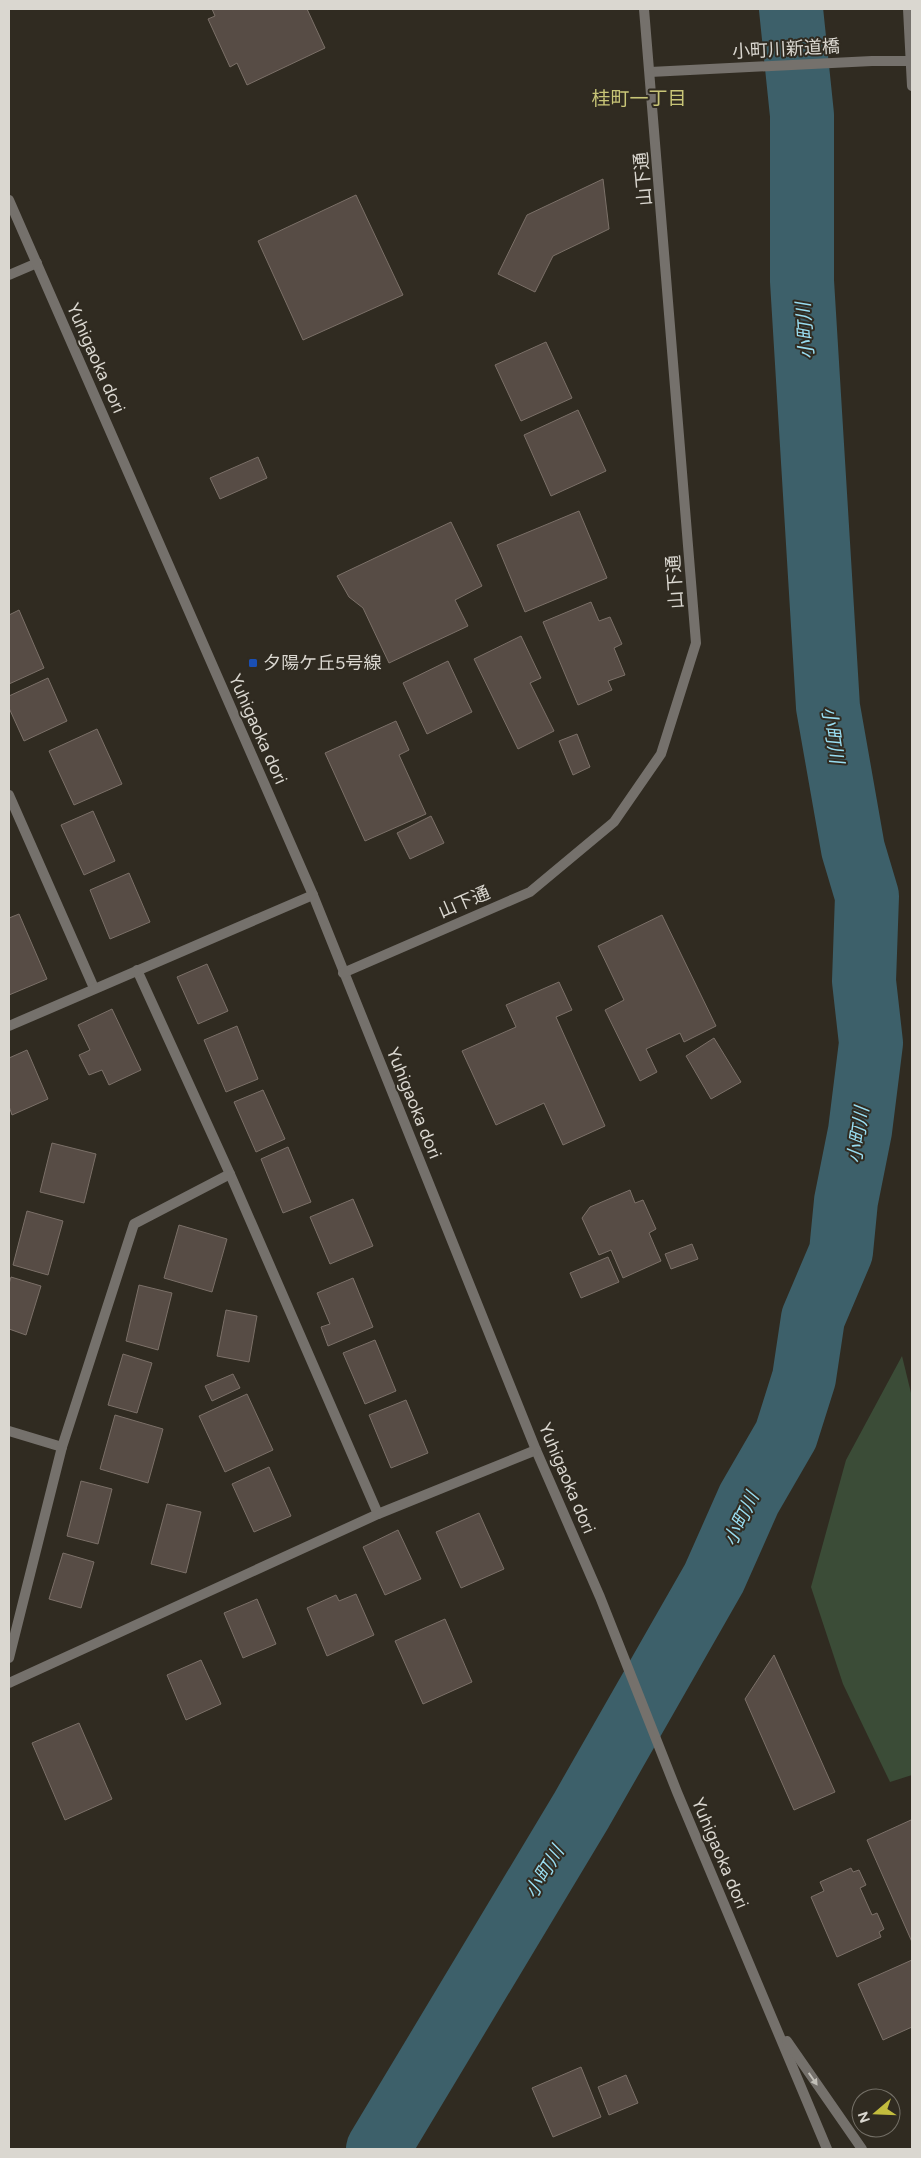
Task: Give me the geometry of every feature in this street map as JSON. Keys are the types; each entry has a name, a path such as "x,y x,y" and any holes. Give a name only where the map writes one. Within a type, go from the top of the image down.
{"street":[{"name":"山下通","path":"343,973 530,892 614,822 660,754 696,643 644,9"},
{"path":"908,9 912,86"},
{"name":"小町川新道橋","path":"650,72 872,61 911,61"},
{"name":"Yuhigaoka dori","path":"9,200 313,895 536,1450 600,1597 677,1792 827,2149"},
{"path":"9,276 37,263"},
{"path":"9,795 94,988"},
{"path":"9,1026 313,895"},
{"path":"137,970 230,1174 378,1514"},
{"path":"9,1658 62,1447 134,1224 230,1174"},
{"path":"9,1431 62,1447"},
{"path":"9,1683 378,1514 536,1450"},
{"name":"Yuhigaoka dori","path":"775,2024 862,2149"}],"green space":[{"path":"902,1356 912,1397 912,1775 890,1782 843,1684 811,1587 846,1460"}],"building":[{"path":"212,9 307,9 325,48 247,85 237,63 230,67 208,19 215,16"},
{"path":"603,179 609,229 553,256 535,292 498,274 527,215"},
{"path":"356,195 403,295 303,340 258,241"},
{"path":"546,342 572,398 521,421 495,365"},
{"path":"578,410 606,471 551,496 524,435"},
{"path":"258,457 267,478 220,499 210,478"},
{"path":"579,511 607,578 525,612 497,545"},
{"path":"451,522 482,586 455,600 468,626 389,663 363,608 349,597 337,576"},
{"path":"591,602 599,621 610,617 622,644 614,648 625,675 608,681 612,690 578,705 543,622"},
{"path":"19,610 44,668 9,684 9,615"},
{"path":"521,636 541,678 530,683 554,731 518,749 474,659"},
{"path":"448,661 472,712 427,734 403,683"},
{"path":"48,678 67,721 24,741 9,708 9,696"},
{"path":"396,721 409,750 399,755 426,814 365,841 325,753"},
{"path":"97,729 122,784 74,805 49,751"},
{"path":"577,734 590,767 573,775 559,741"},
{"path":"93,811 115,861 84,875 61,825"},
{"path":"431,816 444,843 410,859 397,833"},
{"path":"129,873 150,922 110,939 90,890"},
{"path":"19,914 47,979 9,995 9,918"},
{"path":"662,915 716,1026 684,1042 680,1033 646,1049 657,1072 640,1081 605,1010 624,1000 598,946"},
{"path":"207,964 228,1011 198,1024 177,977"},
{"path":"559,982 572,1010 556,1017 605,1126 563,1145 544,1103 496,1125 462,1051 516,1027 506,1005"},
{"path":"112,1009 141,1070 109,1085 102,1070 89,1075 79,1055 90,1050 78,1025"},
{"path":"237,1026 258,1079 226,1092 204,1040"},
{"path":"714,1038 741,1082 711,1099 686,1056"},
{"path":"27,1050 48,1099 12,1115 9,1106 9,1058"},
{"path":"263,1090 285,1139 256,1152 234,1102"},
{"path":"52,1143 96,1154 84,1203 40,1192"},
{"path":"288,1147 311,1202 283,1213 261,1159"},
{"path":"630,1190 635,1203 643,1200 656,1229 649,1233 661,1261 623,1278 611,1250 599,1255 582,1218 590,1207"},
{"path":"353,1199 373,1246 330,1264 310,1217"},
{"path":"27,1211 63,1221 48,1275 13,1265"},
{"path":"179,1225 227,1239 212,1292 164,1278"},
{"path":"692,1244 698,1259 671,1269 665,1254"},
{"path":"608,1257 619,1282 581,1298 570,1273"},
{"path":"11,1277 41,1286 26,1335 9,1329 9,1284"},
{"path":"353,1278 373,1327 328,1346 321,1327 330,1324 317,1293"},
{"path":"139,1285 172,1293 158,1350 126,1341"},
{"path":"226,1310 257,1316 249,1362 217,1356"},
{"path":"375,1340 396,1391 365,1404 343,1353"},
{"path":"123,1354 152,1363 137,1413 108,1405"},
{"path":"233,1374 240,1388 212,1401 205,1386"},
{"path":"247,1394 273,1450 225,1472 199,1416"},
{"path":"406,1400 428,1453 391,1468 369,1415"},
{"path":"115,1415 163,1429 148,1483 100,1469"},
{"path":"269,1467 291,1516 254,1532 232,1484"},
{"path":"81,1481 112,1489 98,1544 67,1536"},
{"path":"167,1504 201,1512 186,1573 151,1564"},
{"path":"479,1513 504,1569 461,1588 436,1532"},
{"path":"398,1530 421,1579 385,1595 363,1547"},
{"path":"63,1553 94,1562 81,1608 49,1599"},
{"path":"356,1594 374,1635 327,1656 307,1608 336,1595 339,1601"},
{"path":"257,1599 276,1644 243,1658 224,1613"},
{"path":"445,1619 472,1682 423,1704 395,1641"},
{"path":"774,1655 835,1792 794,1810 745,1699"},
{"path":"201,1660 221,1704 186,1720 167,1675"},
{"path":"79,1723 112,1799 65,1820 32,1743"},
{"path":"911,1820 912,1822 912,1942 867,1840"},
{"path":"851,1868 853,1872 859,1870 866,1885 860,1888 872,1915 877,1913 884,1929 879,1932 881,1937 837,1957 811,1897 824,1891 820,1882"},
{"path":"912,1960 912,2027 883,2040 858,1984"},
{"path":"581,2067 601,2117 553,2137 532,2088"},
{"path":"626,2075 638,2103 609,2115 598,2087"}],"waterway":[{"name":"小町川","path":"378,2149 581,1811 714,1578 749,1499 786,1435 804,1378 813,1318 841,1252 846,1201 860,1131 871,1043 864,981 867,896 853,849 828,707 802,281 802,115 791,9"}],"place":[{"name":"夕陽ケ丘5号線","path":"253,663"}],"district":[{"name":"桂町一丁目","path":"639,98"}]}
